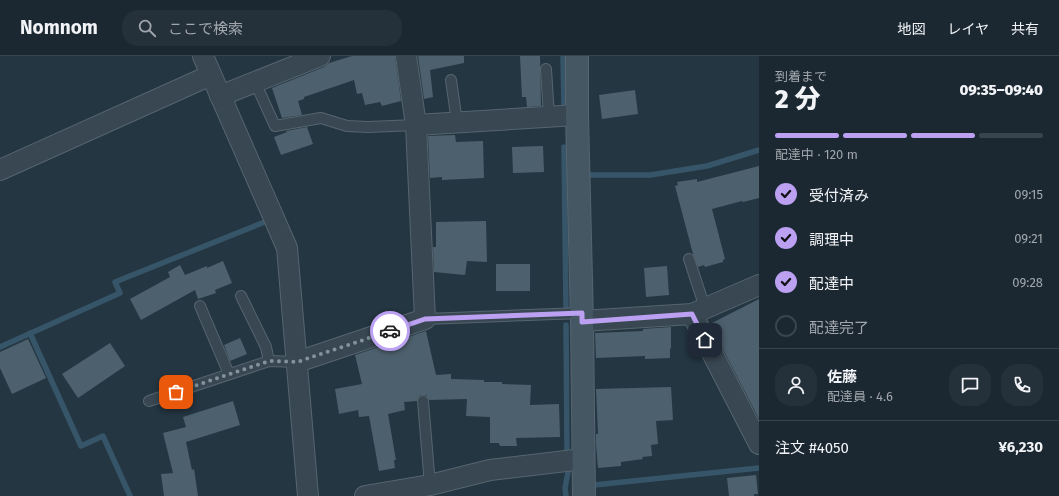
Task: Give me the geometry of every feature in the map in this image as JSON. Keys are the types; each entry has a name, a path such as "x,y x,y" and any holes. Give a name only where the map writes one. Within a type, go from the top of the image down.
{"street":[{"path":"203,56 287,248 308,496"},
{"path":"220,96 320,56"},
{"path":"297,362 425,319 416,125 406,56"},
{"path":"577,56 584,496"},
{"path":"0,170 211,75"},
{"path":"416,125 577,115"},
{"path":"582,317 698,311 759,285"},
{"path":"698,311 759,444"},
{"path":"365,496 430,485 490,470 583,459"}],"lane":[{"path":"546,69 549,116"},
{"path":"451,80 456,122"},
{"path":"255,82 275,126 321,118 347,126 368,127 416,125"},
{"path":"689,259 698,311"},
{"path":"241,296 266,347 269,361"},
{"path":"200,306 229,374"},
{"path":"425,319 582,317"},
{"path":"149,401 269,361 297,362"},
{"path":"423,401 430,485"}],"building":[{"path":"352,56 395,56 401,101 382,106 380,102 365,105 362,93 357,94 354,80 304,97 304,99 298,101 302,115 282,118 272,88 324,67 329,63"},
{"path":"418,56 464,56 464,63 430,70 433,97 424,99"},
{"path":"520,56 540,56 541,106 527,107 526,97 522,97"},
{"path":"635,90 638,114 602,119 599,95"},
{"path":"307,127 313,144 281,155 274,137 287,132 286,131"},
{"path":"455,135 456,142 483,141 484,178 442,180 442,177 430,178 428,136"},
{"path":"543,146 544,172 513,173 512,147"},
{"path":"759,166 759,198 712,209 725,259 723,262 705,267 704,265 698,267 693,254 675,186 678,185 677,182 697,179 697,182"},
{"path":"486,221 487,262 467,261 465,275 434,272 433,247 436,247 436,222"},
{"path":"223,261 232,283 215,290 216,293 198,299 195,290 141,320 130,299 170,277 168,272 180,265 185,275"},
{"path":"496,264 530,264 530,291 496,291"},
{"path":"667,266 669,295 646,297 644,268"},
{"path":"759,299 759,419 710,324"},
{"path":"671,327 670,358 645,359 645,356 596,358 595,333 643,331 643,329"},
{"path":"426,331 436,375 451,374 451,379 484,380 484,382 502,382 502,384 531,385 530,405 559,404 560,437 516,438 517,446 500,446 499,443 490,443 490,417 466,416 467,399 429,400 426,395 422,395 419,396 417,401 404,402 405,410 388,414 396,460 394,460 395,468 379,471 369,416 359,417 358,410 339,414 335,389 362,384 355,355"},
{"path":"240,338 247,354 230,361 224,345"},
{"path":"28,339 46,378 12,394 0,368 0,352"},
{"path":"110,343 125,366 78,398 62,374"},
{"path":"671,387 673,420 656,421 658,444 651,445 652,456 642,457 643,459 621,462 621,466 598,468 596,444 596,434 598,434 596,389"},
{"path":"233,401 240,425 186,442 192,470 194,469 198,496 164,496 161,474 173,473 163,433 186,427 183,417"},
{"path":"756,475 758,494 754,494 754,496 729,496 727,478"}],"waterway":[{"path":"563,56 564,107"},
{"path":"564,147 566,308"},
{"path":"590,175 650,175 707,166 759,150"},
{"path":"0,347 120,293 115,282 267,221"},
{"path":"566,325 567,452"},
{"path":"30,333 81,446 103,436 130,496"},
{"path":"566,496 565,488 569,467"},
{"path":"594,485 759,468"}],"way so far":[{"path":"176,392 269,361 297,362 390,331"}],"route":[{"path":"390,331 425,319 582,313 582,322 692,314 705,340"}]}
